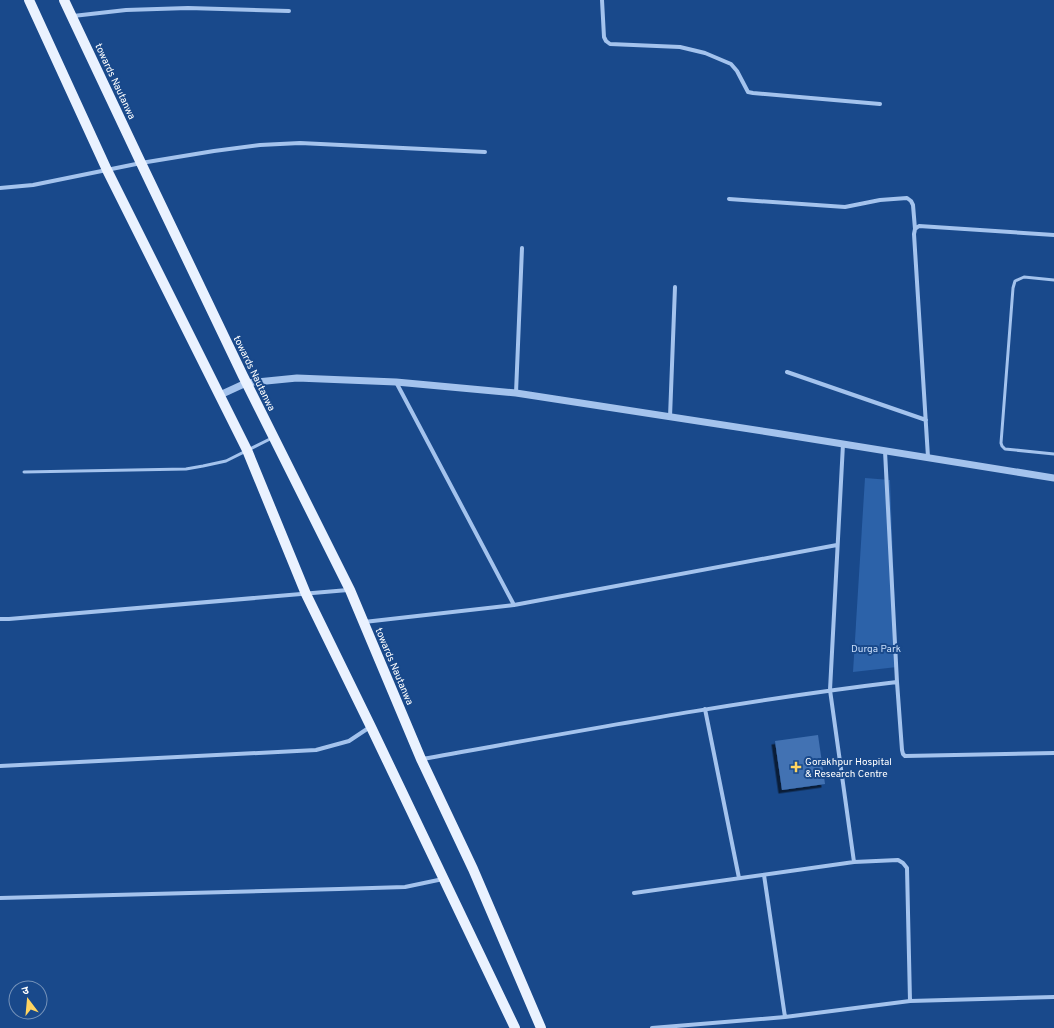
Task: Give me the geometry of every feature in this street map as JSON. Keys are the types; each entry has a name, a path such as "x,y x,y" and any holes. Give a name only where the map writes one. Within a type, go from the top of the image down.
{"main road":[{"path":"29,0 107,170 248,450 306,594 515,1028"},
{"name":"towards Nautanwa","path":"64,0 246,383 350,590 421,759 473,869 541,1028"}],"street":[{"path":"602,0 604,37 606,42 610,44 680,47 706,53 731,64 737,71 748,92 880,104"},
{"path":"72,16 126,10 188,8 289,11"},
{"path":"0,188 33,185 141,163 260,145 300,143 485,152"},
{"path":"729,199 845,206 859,205 880,200 907,198 911,201 913,205 915,229 914,234 928,458"},
{"path":"915,229 919,226 1054,235"},
{"path":"516,393 522,248"},
{"path":"670,417 675,288"},
{"path":"787,372 926,420"},
{"path":"220,395 246,383 297,378 396,382 516,393 1054,478"},
{"path":"396,382 514,605"},
{"path":"843,444 830,690 854,862"},
{"path":"884,450 897,682 903,754 906,756 1054,753"},
{"path":"364,622 514,605 837,545"},
{"path":"0,619 350,590"},
{"path":"421,759 705,709 830,690 897,682"},
{"path":"705,709 739,878"},
{"path":"0,766 316,750 349,740 371,727"},
{"path":"634,893 854,862 898,860 903,863 906,868 910,1001"},
{"path":"764,875 785,1017"},
{"path":"0,898 405,887 444,879"},
{"path":"652,1028 785,1017 910,1001 1054,997"}],"lane":[{"path":"1054,280 1024,277 1015,281 1013,288 1001,443 1004,449 1054,454"},
{"path":"24,472 186,469 226,461 274,438"}],"green space":[{"name":"Durga Park","path":"865,478 890,480 897,667 853,672"}],"building":[{"path":"818,735 825,784 782,790 775,741"}],"place":[{"name":"Gorakhpur Hospital & Research Centre","path":"796,767"}]}
